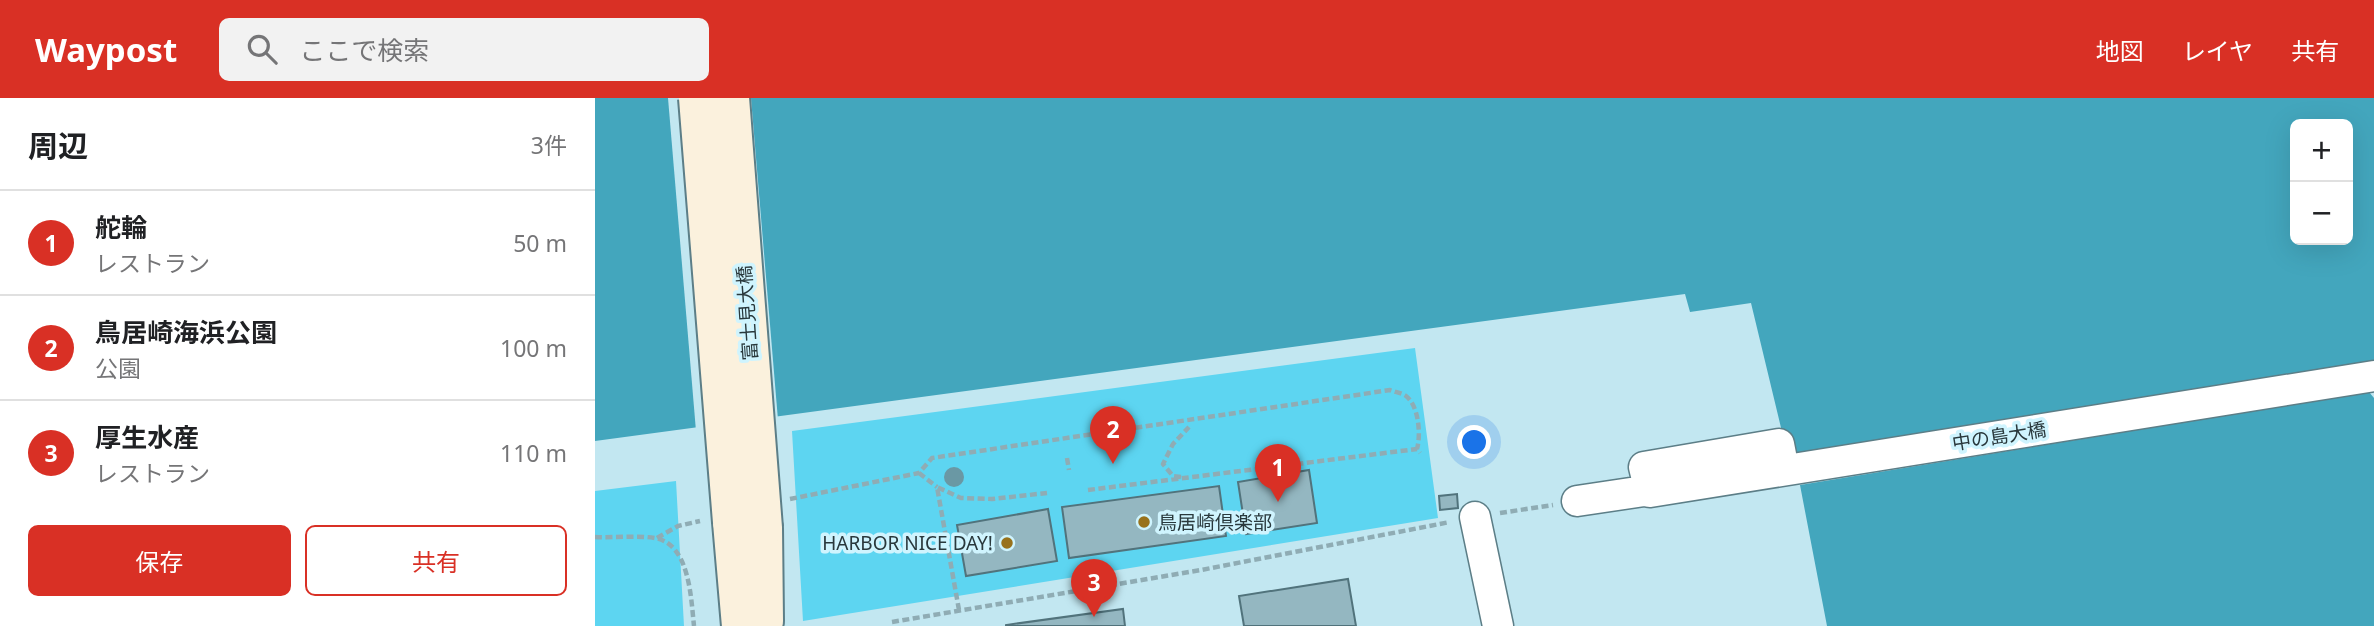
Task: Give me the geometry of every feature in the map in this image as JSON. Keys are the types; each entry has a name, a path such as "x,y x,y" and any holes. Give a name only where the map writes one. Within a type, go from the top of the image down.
{"street":[{"name":"富士見大橋","path":"698,98 748,525"},
{"name":"富士見大橋","path":"730,98 748,525"},
{"name":"中の島大橋","path":"1577,501 1784,470 1779,444 1644,467 1650,492 2374,376"},
{"path":"1475,517 1498,626"},
{"path":"741,626 748,525"},
{"path":"748,525 764,626"}],"path":[{"path":"806,496 919,473 932,458 1390,390 1405,395 1414,406 1420,439 1418,451 1088,490"},
{"path":"1189,427 1173,444 1163,464 1173,476 1189,478"},
{"path":"1067,458 1069,470"},
{"path":"919,473 937,487 961,498 992,499 1047,493"},
{"path":"937,487 959,610"},
{"path":"892,622 1201,570 1475,517 1577,501"},
{"path":"595,537 657,538 675,549 688,577 694,626"}],"shaded area":[{"path":"595,98 2374,98 2374,368 1789,461 1751,303 1690,312 1685,294 595,441"},
{"path":"1415,348 1438,518 803,621 792,431"},
{"path":"2369,392 2374,398 2374,626 1827,626 1800,485"},
{"path":"676,481 684,626 595,626 595,491"}],"pier":[{"path":"668,98 751,98 778,420 696,431"}],"building":[{"path":"1309,470 1317,523 1246,534 1238,482"},
{"name":"鳥居崎倶楽部","path":"1219,486 1226,536 1069,558 1062,507"},
{"path":"1457,494 1458,508 1440,510 1439,496"},
{"name":"HARBOR NICE DAY!","path":"1048,509 1057,561 966,576 957,525"},
{"path":"1348,579 1356,626 1244,626 1239,596"},
{"path":"1123,609 1125,626 1006,626 1006,625"}],"place":[{"name":"鳥居崎海浜公園","path":"1113,464"},
{"name":"舵輪","path":"1278,502"},
{"name":"鳥居崎倶楽部","path":"1144,522"},
{"name":"HARBOR NICE DAY!","path":"1007,543"},
{"name":"厚生水産","path":"1094,617"}]}
